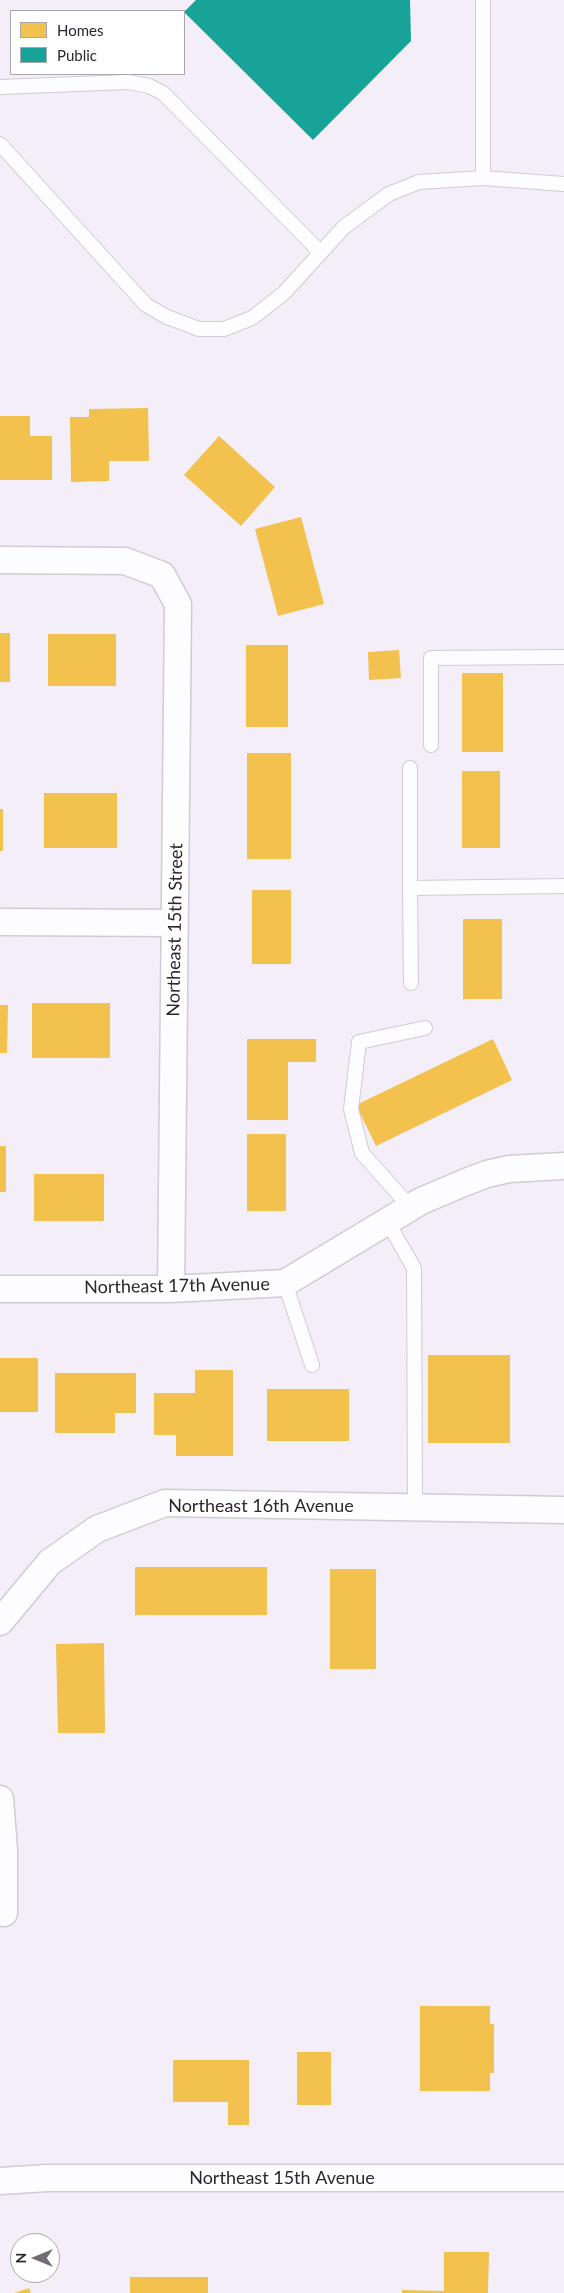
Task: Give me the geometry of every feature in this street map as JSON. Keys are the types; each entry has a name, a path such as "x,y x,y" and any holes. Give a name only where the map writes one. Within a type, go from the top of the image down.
{"street":[{"name":"Northeast 15th Street","path":"0,560 125,560 162,575 178,604 171,1289"},
{"path":"0,922 175,923"},
{"name":"Northeast 17th Avenue","path":"0,1289 171,1289 285,1284 421,1201 487,1174 509,1169 564,1166"},
{"name":"Northeast 16th Avenue","path":"0,1622 50,1562 97,1530 165,1503 564,1510"},
{"path":"0,1799 4,1850 4,1913"},
{"name":"Northeast 15th Avenue","path":"0,2181 47,2178 564,2178"}],"lane":[{"path":"483,0 483,178"},
{"path":"0,87 128,82 149,86 163,93 321,253"},
{"path":"0,144 146,305 167,317 199,329 224,329 252,318 284,293 344,227 388,194 419,182 483,178 564,184"},
{"path":"431,745 431,658 564,657"},
{"path":"410,768 411,983"},
{"path":"410,888 564,886"},
{"path":"410,1207 362,1153 351,1109 359,1042 425,1028"},
{"path":"387,1221 414,1268 415,1508"},
{"path":"285,1284 312,1366"}],"building: Homes":[{"path":"148,408 149,461 109,461 109,481 71,482 70,417 89,417 89,409"},
{"path":"0,416 30,416 30,436 52,436 52,480 0,480"},
{"path":"219,436 275,487 241,526 184,475"},
{"path":"301,517 324,604 278,616 255,529"},
{"path":"0,633 10,633 10,682 0,682"},
{"path":"48,634 116,634 116,686 48,686"},
{"path":"246,645 288,645 288,727 246,727"},
{"path":"399,650 401,678 369,680 368,652"},
{"path":"462,673 503,673 503,752 462,752"},
{"path":"247,753 291,753 291,859 247,859"},
{"path":"462,771 500,771 500,848 462,848"},
{"path":"44,793 117,793 117,848 44,848"},
{"path":"0,809 3,809 3,851 0,851"},
{"path":"252,890 291,890 291,964 252,964"},
{"path":"463,919 502,919 502,999 463,999"},
{"path":"32,1003 110,1003 110,1058 32,1058"},
{"path":"0,1005 8,1005 7,1053 0,1053"},
{"path":"247,1039 316,1039 316,1062 288,1062 288,1120 247,1120"},
{"path":"493,1039 512,1080 376,1146 356,1105"},
{"path":"247,1134 286,1134 286,1211 247,1211"},
{"path":"0,1146 6,1146 6,1192 0,1192"},
{"path":"34,1174 104,1174 104,1221 34,1221"},
{"path":"428,1355 510,1355 510,1443 428,1443"},
{"path":"0,1358 38,1358 38,1412 0,1412"},
{"path":"195,1370 233,1370 233,1456 176,1456 176,1435 154,1435 154,1393 195,1393"},
{"path":"55,1373 136,1373 136,1413 115,1413 115,1433 55,1433"},
{"path":"267,1389 349,1389 349,1441 267,1441"},
{"path":"135,1567 267,1567 267,1615 135,1615"},
{"path":"330,1569 376,1569 376,1669 330,1669"},
{"path":"104,1643 105,1733 58,1733 56,1644"},
{"path":"420,2006 490,2006 490,2024 494,2024 494,2073 490,2073 490,2091 420,2091"},
{"path":"297,2052 331,2052 331,2105 297,2105"},
{"path":"173,2060 249,2060 249,2125 228,2125 228,2102 173,2102"},
{"path":"444,2252 489,2252 488,2293 402,2293 402,2290 444,2291"},
{"path":"130,2277 208,2277 208,2293 130,2293"},
{"path":"29,2288 31,2293 14,2293"}],"building: Public":[{"path":"196,0 410,0 411,41 313,140 185,11"}]}
